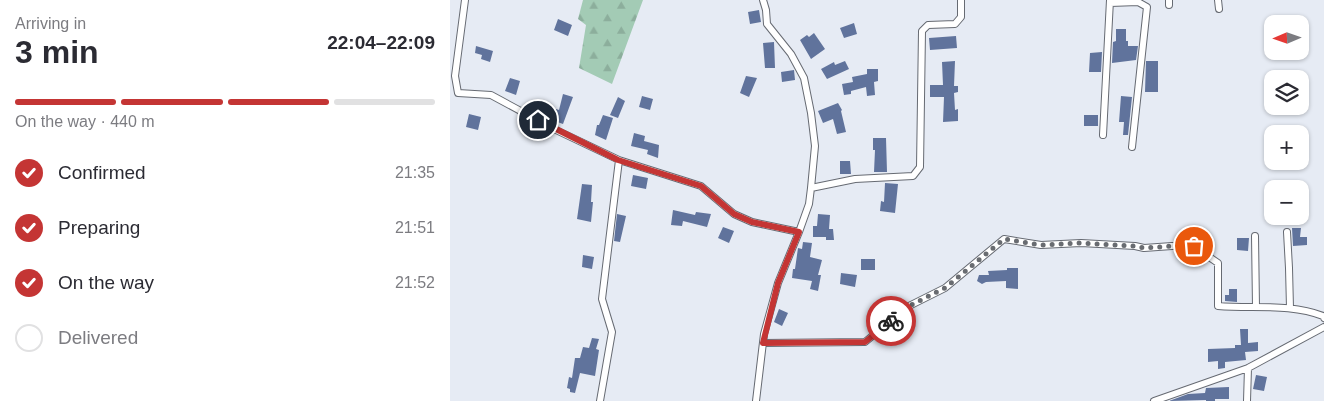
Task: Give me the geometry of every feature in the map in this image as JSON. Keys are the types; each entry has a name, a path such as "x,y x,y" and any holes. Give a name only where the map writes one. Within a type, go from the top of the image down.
{"street":[{"path":"465,0 455,76 458,93 491,95 554,129 618,160 701,186 734,214 752,222 799,232"},
{"path":"756,401 763,343 778,283 809,204 815,146 804,78 791,54 767,24 763,0"},
{"path":"811,188 855,178 913,176 920,167 922,31 928,24 955,24 961,17 961,0"},
{"path":"1218,0 1219,9"},
{"path":"1103,135 1110,2 1138,2 1147,7 1143,60 1132,147"},
{"path":"600,401 612,332 602,299 618,160"},
{"path":"1287,232 1290,308"},
{"path":"1255,236 1256,307"},
{"path":"763,343 865,342 909,306 945,288 1004,239 1041,245 1080,243 1144,248 1194,246 1218,263 1218,306 1308,310 1324,318"},
{"path":"1154,401 1248,368 1324,327"},
{"path":"1247,401 1248,368"}],"green space":[{"path":"583,0 643,0 612,84 579,68 586,25 578,19"}],"building":[{"path":"759,10 761,22 750,24 748,12"},
{"path":"558,19 572,25 568,36 554,30"},
{"path":"854,23 857,34 844,38 840,28"},
{"path":"1116,29 1126,29 1128,46 1138,46 1136,60 1112,63"},
{"path":"814,33 825,49 811,59 800,40"},
{"path":"956,36 957,48 930,50 929,38"},
{"path":"774,42 775,68 765,68 763,43"},
{"path":"476,46 493,51 490,62 481,59 482,55 475,53"},
{"path":"1102,52 1101,72 1089,72 1090,53"},
{"path":"845,61 849,69 827,79 821,69 834,62 835,65"},
{"path":"955,61 954,86 958,86 958,92 954,93 955,110 958,109 958,121 943,122 944,97 930,97 930,85 943,85 942,62"},
{"path":"1146,61 1158,61 1158,92 1145,92"},
{"path":"867,69 878,69 878,81 874,82 875,95 867,96 866,87 844,95 842,84 853,82 852,77 867,74"},
{"path":"794,70 795,80 782,82 781,72"},
{"path":"746,76 757,78 749,97 740,93"},
{"path":"510,78 520,81 516,95 505,91"},
{"path":"563,94 573,97 563,124 552,120 556,109 559,110"},
{"path":"642,96 653,99 650,110 639,107"},
{"path":"1121,96 1132,97 1128,135 1123,135 1124,122 1119,122"},
{"path":"618,97 625,101 618,118 610,115"},
{"path":"838,103 842,110 846,132 837,134 833,119 823,123 818,111"},
{"path":"469,114 481,117 478,130 466,127"},
{"path":"603,115 613,118 606,140 595,135 597,125 599,125"},
{"path":"1084,115 1098,115 1098,126 1084,126"},
{"path":"634,133 645,136 644,141 659,145 658,158 647,154 648,150 631,146"},
{"path":"873,138 886,138 887,172 874,172 875,150 873,150"},
{"path":"840,161 850,161 851,174 840,174"},
{"path":"633,175 648,178 646,189 631,186"},
{"path":"885,183 898,184 895,213 880,211 881,201 884,202"},
{"path":"582,184 592,185 591,222 577,219"},
{"path":"673,210 695,215 696,212 711,214 707,227 683,221 682,226 671,225"},
{"path":"617,214 626,216 620,242 614,241"},
{"path":"818,214 830,215 829,229 833,229 834,240 826,240 826,237 813,237 813,226 817,226"},
{"path":"723,227 734,231 729,243 718,238"},
{"path":"1292,228 1301,228 1300,237 1307,237 1307,245 1293,246"},
{"path":"1237,238 1249,238 1248,251 1237,250"},
{"path":"803,242 812,243 810,257 822,260 818,275 821,275 818,291 810,289 812,281 792,278 798,248 802,249"},
{"path":"583,255 594,257 592,269 582,267"},
{"path":"861,259 875,259 875,270 861,270"},
{"path":"1007,268 1018,268 1018,289 1006,288 1006,281 982,284 977,281 979,275 989,275 988,271 1007,270"},
{"path":"841,273 857,275 855,287 840,284"},
{"path":"1229,289 1237,289 1237,302 1225,301 1225,295 1229,295"},
{"path":"779,309 788,313 782,326 774,322"},
{"path":"1240,329 1248,329 1248,343 1258,342 1258,351 1245,352 1246,360 1225,362 1225,368 1218,369 1218,361 1208,362 1208,349 1235,348 1235,345 1241,345"},
{"path":"592,338 599,339 596,349 599,350 595,376 580,373 575,393 570,392 570,389 567,388 569,377 572,378 575,358 580,358 583,347 589,348"},
{"path":"1256,375 1267,377 1264,391 1253,389"},
{"path":"1229,387 1229,399 1215,399 1215,401 1169,401 1188,394 1205,393 1206,388"}],"way so far":[{"path":"891,321 909,306 945,288 1004,239 1041,245 1080,243 1144,248 1194,246"}],"route":[{"path":"538,120 618,160 701,186 734,214 752,222 799,232 778,283 763,343 865,342 891,321"}]}
